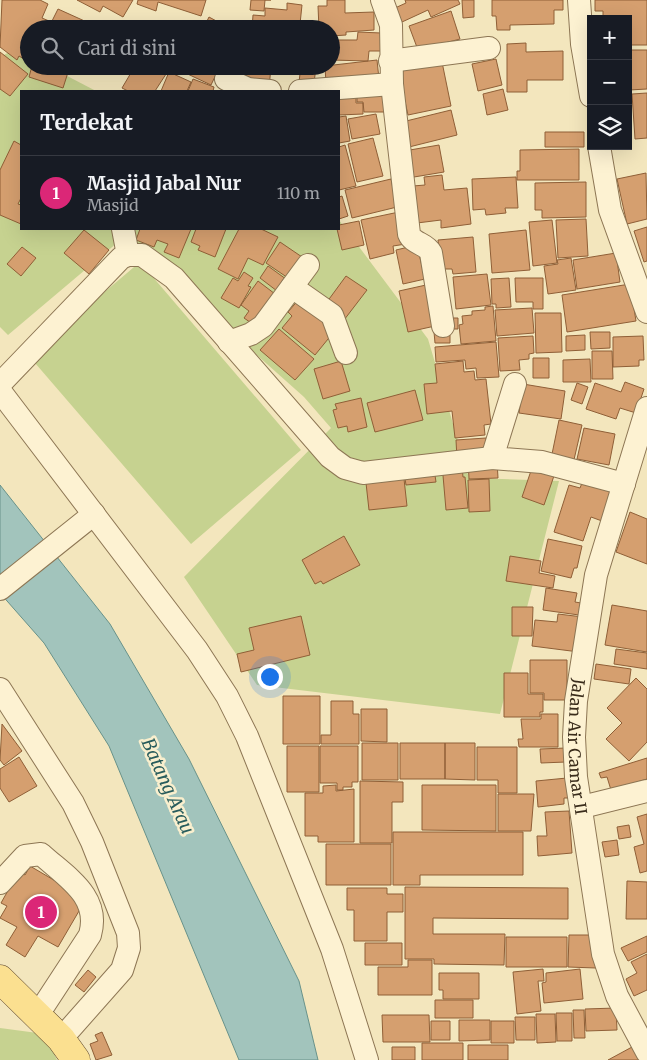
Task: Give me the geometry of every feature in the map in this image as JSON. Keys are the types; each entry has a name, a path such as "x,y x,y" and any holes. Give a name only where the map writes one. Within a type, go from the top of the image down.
{"main road":[{"path":"0,979 68,1049"}],"street":[{"path":"382,0 390,25 392,84 409,234 413,240 426,246 431,253 443,326"},
{"path":"579,0 582,44 587,73"},
{"path":"390,61 489,48"},
{"path":"226,80 248,89 259,90"},
{"path":"313,90 392,84"},
{"path":"600,150 610,210 647,312"},
{"path":"123,230 128,255"},
{"path":"0,384 121,258 128,255 147,257 169,273 330,457 345,468 363,473 492,458 542,462 624,484"},
{"path":"229,342 251,334 263,326 308,265"},
{"path":"292,287 332,315 346,353"},
{"path":"492,458 515,384"},
{"path":"0,391 197,650 237,715 332,949 367,1060"},
{"name":"Jalan Air Camar II","path":"646,417 596,575 576,701 574,755 600,939 607,968 617,996 647,1052"},
{"path":"0,589 94,514"},
{"path":"0,689 73,803 92,842 128,933 129,948 122,970 68,1049"},
{"path":"582,807 647,791"},
{"path":"0,883 25,856 41,854 83,894 92,908 93,924 90,935 37,1016"}],"green space":[{"path":"15,49 20,52 20,75 65,75 94,90 20,90 20,230 340,230 340,221 428,339 469,478 559,481 500,714 257,685 184,577 331,428 304,397 124,237 8,335 0,327 0,57"},
{"path":"140,262 301,450 191,544 29,356"},
{"path":"0,1028 45,1034 57,1060 0,1060"}],"water":[{"name":"Batang Arau","path":"0,485 110,624 189,759 299,981 318,1060 239,1060 109,746 44,643 0,593"}],"building":[{"path":"2,0 40,0 48,4 42,18 47,20 20,20 20,57 17,60 0,47"},
{"path":"77,0 133,0 123,17 103,6 100,12"},
{"path":"138,0 206,0 201,16 158,2 156,11 137,4"},
{"path":"251,0 265,0 264,11 250,10"},
{"path":"327,0 345,0 345,13 374,12 374,30 346,32 346,35 340,35 340,20 319,20 318,6 327,6"},
{"path":"405,0 458,0 460,4 431,17 428,10 402,22 395,8 406,3"},
{"path":"462,0 474,0 474,17 463,18"},
{"path":"492,0 563,0 563,10 554,10 554,24 510,25 510,30 497,30 496,16 492,16"},
{"path":"595,0 647,0 647,45 632,45 632,15 603,15 603,11 595,11"},
{"path":"287,3 302,5 300,20 253,20 253,15 265,16 265,8 287,10"},
{"path":"58,9 82,20 52,20"},
{"path":"451,11 460,39 418,50 409,26"},
{"path":"358,32 381,33 381,51 369,51 368,61 340,60 340,40 357,40"},
{"path":"526,43 526,52 563,51 563,80 527,80 527,92 507,92 507,44"},
{"path":"632,50 647,50 647,89 632,90"},
{"path":"0,52 20,68 20,75 27,75 10,96 0,89"},
{"path":"496,59 502,85 478,91 472,64"},
{"path":"377,60 379,79 326,84 326,75 340,75 340,64"},
{"path":"442,62 451,106 408,115 398,70"},
{"path":"30,75 67,75 63,88 29,77"},
{"path":"130,75 165,75 156,90 126,90 122,88"},
{"path":"168,75 176,75 191,82 187,90 161,90"},
{"path":"190,75 216,75 211,85"},
{"path":"245,75 270,75 269,89 244,87"},
{"path":"300,75 315,75 314,84 299,82"},
{"path":"193,79 214,87 213,90 188,90"},
{"path":"503,89 508,110 487,115 483,94"},
{"path":"383,93 384,112 364,112 363,102 357,102 357,94"},
{"path":"647,93 647,138 635,139 632,94"},
{"path":"340,94 356,94 356,103 363,103 363,114 340,115"},
{"path":"451,110 457,135 405,148 398,123"},
{"path":"376,114 380,134 352,139 348,119"},
{"path":"346,116 350,141 340,143 340,117"},
{"path":"545,132 584,132 584,147 545,147"},
{"path":"373,138 383,176 357,182 348,144"},
{"path":"14,141 20,144 20,200 18,204 20,205 20,224 0,215 0,170"},
{"path":"345,145 356,186 340,190 340,147"},
{"path":"439,145 444,172 408,178 404,151"},
{"path":"579,149 579,180 517,180 517,171 520,171 520,150"},
{"path":"646,173 647,219 627,224 617,179"},
{"path":"442,175 444,190 467,188 471,224 441,228 441,220 417,223 413,186 425,185 424,177"},
{"path":"516,177 518,208 505,208 506,213 486,215 485,209 473,210 472,179"},
{"path":"391,179 397,207 352,218 345,190"},
{"path":"586,182 586,217 542,218 542,210 535,210 535,183"},
{"path":"342,196 348,216 340,219 340,197"},
{"path":"399,212 406,244 393,246 394,253 370,259 361,220"},
{"path":"586,219 588,256 558,258 556,220"},
{"path":"552,220 557,263 533,266 529,222"},
{"path":"359,221 364,245 342,250 337,230 340,230 340,225"},
{"path":"647,227 647,261 644,262 634,231"},
{"path":"84,230 109,250 89,274 64,253"},
{"path":"140,230 191,230 179,258 164,252 168,244 157,240 154,247 136,240"},
{"path":"196,230 226,230 215,257 198,250 200,246 191,242"},
{"path":"238,230 263,230 278,237 263,265 248,258 238,279 218,269"},
{"path":"526,230 530,270 492,273 489,234"},
{"path":"473,237 476,272 453,274 452,269 441,267 438,240"},
{"path":"280,242 305,259 291,280 266,263"},
{"path":"417,245 425,279 403,284 396,250"},
{"path":"22,247 36,258 21,276 7,264"},
{"path":"616,253 620,282 577,289 573,260"},
{"path":"571,258 576,290 548,294 544,266 558,264 557,260"},
{"path":"268,266 290,282 281,294 260,278"},
{"path":"244,272 253,278 248,286 251,287 239,308 221,298 233,278 238,281"},
{"path":"487,274 491,305 456,309 453,277"},
{"path":"346,276 367,290 344,320 324,306"},
{"path":"509,278 511,307 496,308 496,304 492,304 491,279"},
{"path":"515,278 543,278 543,309 533,309 533,302 516,302"},
{"path":"258,281 279,297 257,327 244,318 249,311 241,305"},
{"path":"630,284 636,321 567,332 562,295"},
{"path":"426,285 435,326 408,332 399,291"},
{"path":"300,298 337,328 315,355 282,328 292,316 288,312"},
{"path":"493,306 496,341 461,344 459,325 463,324 462,316 472,315 472,311 485,310 485,307"},
{"path":"532,308 534,333 497,336 495,310"},
{"path":"535,313 561,313 562,352 536,353"},
{"path":"450,318 458,318 458,329 450,329"},
{"path":"279,329 314,359 295,380 260,350"},
{"path":"450,331 450,343 435,343 434,332"},
{"path":"590,332 610,332 610,348 591,349"},
{"path":"585,335 585,350 566,351 566,336"},
{"path":"533,336 534,353 529,354 529,359 519,360 520,370 500,371 498,338"},
{"path":"643,336 644,360 639,360 639,366 613,367 613,337"},
{"path":"496,342 499,377 477,378 476,368 466,369 465,360 436,362 435,347"},
{"path":"592,351 612,351 613,379 592,379"},
{"path":"533,358 549,358 549,378 533,378"},
{"path":"590,359 591,382 563,382 563,360"},
{"path":"341,361 350,391 323,399 314,369"},
{"path":"463,361 464,372 474,371 475,380 486,379 491,424 484,425 485,435 455,438 452,411 427,414 424,384 437,383 435,364"},
{"path":"625,382 644,389 636,413 620,408 616,419 586,409 595,383 621,392"},
{"path":"577,383 588,387 582,404 571,400"},
{"path":"523,384 565,391 561,419 519,413"},
{"path":"415,390 423,420 375,432 367,403"},
{"path":"361,398 367,427 348,432 347,426 338,428 333,410 337,409 335,404"},
{"path":"559,420 582,425 573,464 551,459"},
{"path":"584,428 615,434 609,465 577,459"},
{"path":"486,438 487,457 457,459 456,440"},
{"path":"468,461 497,461 498,478 469,479"},
{"path":"534,462 556,470 544,505 522,497"},
{"path":"442,464 462,466 468,508 446,510"},
{"path":"434,469 436,482 406,485 404,472"},
{"path":"584,478 613,487 602,521 591,517 583,541 554,532 569,485 580,488"},
{"path":"404,479 407,506 369,510 366,483"},
{"path":"489,479 490,511 469,512 468,480"},
{"path":"630,512 647,519 647,564 616,552"},
{"path":"344,536 360,565 323,584 321,581 315,584 302,560"},
{"path":"548,539 582,546 577,568 574,568 571,578 541,571"},
{"path":"510,556 541,561 539,573 555,576 553,588 506,581"},
{"path":"546,588 577,593 575,602 581,603 579,615 543,610"},
{"path":"612,605 647,611 647,652 605,645"},
{"path":"512,607 533,607 532,636 512,636"},
{"path":"558,614 583,617 579,652 532,646 535,620 557,622"},
{"path":"301,616 310,655 241,672 237,654 254,650 249,628"},
{"path":"616,649 647,653 647,669 614,664"},
{"path":"530,660 567,660 567,700 544,700 544,693 530,693"},
{"path":"596,664 631,669 629,684 594,679"},
{"path":"504,673 528,673 528,694 543,694 543,712 540,712 540,717 504,717"},
{"path":"636,678 647,689 647,742 629,761 606,739 622,723 607,708"},
{"path":"283,696 320,696 320,744 283,744"},
{"path":"331,701 353,701 353,714 359,714 359,744 321,744 321,735 331,735"},
{"path":"361,709 387,709 387,742 361,741"},
{"path":"541,714 558,714 558,747 519,747 518,739 523,739 521,719 541,719"},
{"path":"2,724 22,751 4,765 0,760"},
{"path":"362,743 398,743 398,780 362,780"},
{"path":"400,743 445,743 445,779 400,779"},
{"path":"445,743 475,743 475,780 445,779"},
{"path":"287,746 319,746 319,792 287,792"},
{"path":"320,746 358,746 358,782 352,782 352,787 343,787 343,790 337,790 337,783 320,783"},
{"path":"477,747 517,747 517,793 498,793 498,780 477,780"},
{"path":"566,748 566,762 541,763 540,749"},
{"path":"19,757 37,786 9,802 0,788 0,769"},
{"path":"647,758 647,779 611,790 607,777 601,778 599,773"},
{"path":"567,778 569,798 564,798 564,804 538,807 536,781"},
{"path":"360,781 403,782 403,802 392,802 392,843 360,843"},
{"path":"336,785 336,791 354,789 354,842 318,842 318,836 305,836 305,793 323,793 323,786"},
{"path":"422,785 496,785 496,831 422,830"},
{"path":"498,794 534,794 531,831 498,831"},
{"path":"569,811 572,853 538,856 537,836 547,836 545,812"},
{"path":"647,814 647,871 640,873 634,847 644,844 637,817"},
{"path":"629,825 631,837 619,839 617,827"},
{"path":"393,832 523,832 523,875 420,875 420,885 393,885"},
{"path":"617,840 619,855 605,857 602,842"},
{"path":"326,844 391,844 391,885 326,885"},
{"path":"30,866 86,899 58,947 38,936 25,957 6,945 17,927 0,918 7,906 1,903 19,871 25,875"},
{"path":"627,881 647,882 647,919 626,919"},
{"path":"405,887 568,888 568,919 433,918 433,934 505,934 504,965 434,964 434,959 405,959"},
{"path":"347,888 387,888 387,894 403,894 403,912 387,912 387,941 354,941 354,910 347,910"},
{"path":"569,935 597,935 596,968 568,967"},
{"path":"647,936 647,952 628,961 621,948"},
{"path":"506,937 567,937 567,967 506,967"},
{"path":"365,943 402,943 402,965 365,965"},
{"path":"647,954 647,990 634,996 626,979 637,973 631,962"},
{"path":"408,960 432,960 432,995 378,995 378,967 408,967"},
{"path":"543,969 544,981 538,981 541,1011 517,1014 513,972"},
{"path":"580,969 583,999 544,1003 542,983 546,982 546,973"},
{"path":"88,970 96,977 84,992 75,985"},
{"path":"439,973 479,973 479,999 443,999 443,990 439,990"},
{"path":"435,1000 473,1000 473,1018 435,1018"},
{"path":"616,1008 617,1030 586,1031 585,1009"},
{"path":"573,1010 584,1010 585,1038 574,1038"},
{"path":"556,1013 572,1013 572,1041 557,1041"},
{"path":"536,1014 555,1014 556,1042 537,1043"},
{"path":"382,1015 429,1015 430,1042 383,1042"},
{"path":"515,1017 535,1017 535,1040 516,1040"},
{"path":"459,1020 490,1020 490,1040 459,1041"},
{"path":"431,1021 450,1021 450,1040 431,1040"},
{"path":"491,1021 514,1021 514,1043 491,1043"},
{"path":"102,1032 112,1055 96,1060 90,1044 98,1041 95,1035"},
{"path":"422,1043 463,1043 463,1060 422,1060"},
{"path":"468,1045 508,1045 508,1060 468,1060"},
{"path":"392,1047 415,1047 415,1060 392,1060"},
{"path":"632,1047 639,1060 608,1060"}],"place":[{"name":"Masjid Jabal Nur","path":"41,912"}]}
